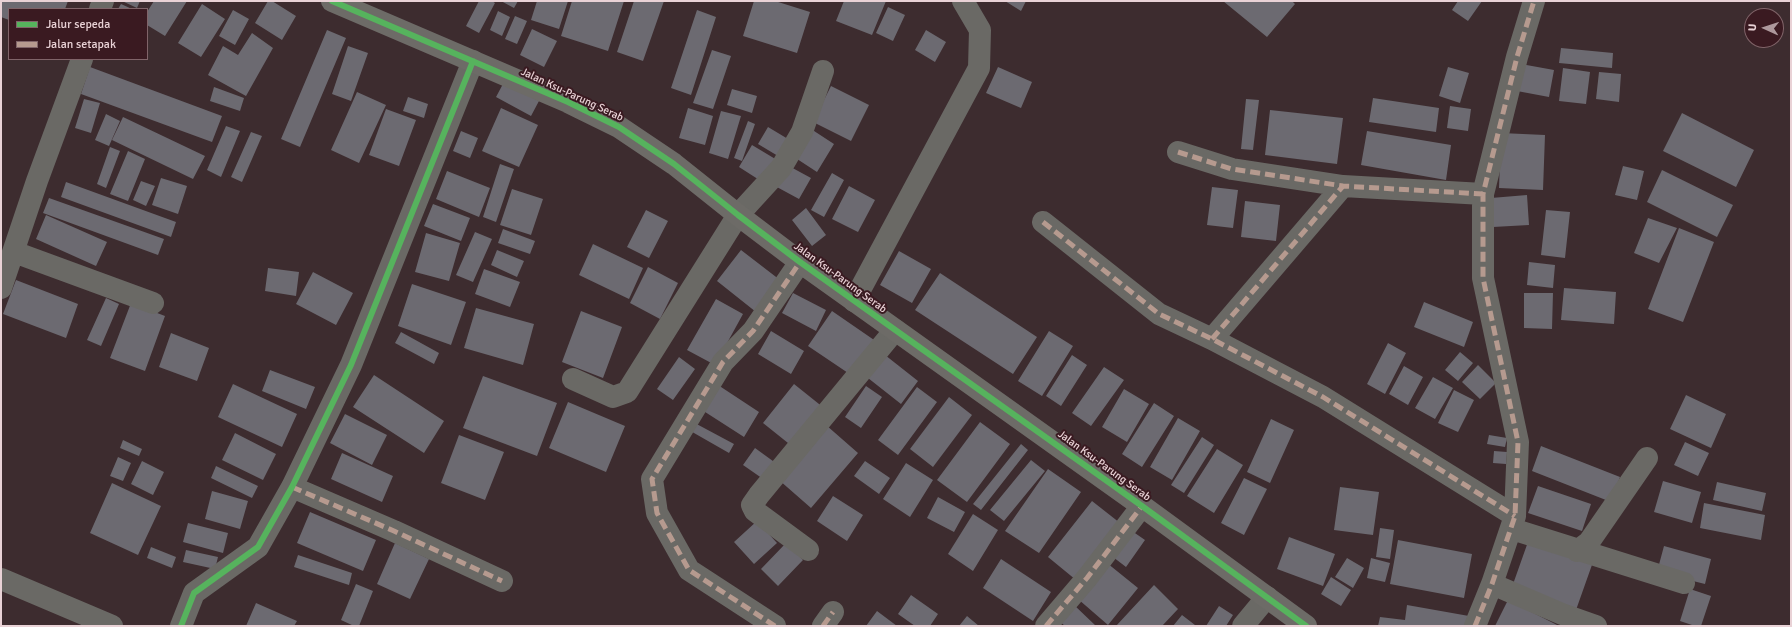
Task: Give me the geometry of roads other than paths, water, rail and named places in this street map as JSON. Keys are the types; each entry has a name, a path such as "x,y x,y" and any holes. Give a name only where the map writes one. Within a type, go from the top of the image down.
{"street":[{"name":"Jalan Ksu-Parung Serab","path":"332,1 568,102 619,127 674,164 800,262 1142,506 1306,626"},
{"path":"854,301 979,68 980,30 963,1"},
{"path":"1475,626 1492,584 1513,522 1518,442 1484,278 1483,194 1517,57 1532,7"},
{"path":"1,288 37,181 82,60"},
{"path":"181,626 194,593 258,547 292,487 351,365 473,61"},
{"path":"573,379 613,397 627,392 738,215 781,168 802,132 823,72"},
{"path":"1178,152 1232,169 1343,186 1483,194"},
{"path":"1212,339 1343,186"},
{"path":"1044,222 1159,314 1212,339 1323,397 1513,522 1577,551 1684,583"},
{"path":"14,252 153,303"},
{"path":"775,626 689,570 657,513 652,479 723,362 752,331 800,262"},
{"path":"808,550 755,511 752,505 895,330"},
{"path":"1577,551 1589,542 1647,458"},
{"path":"292,487 394,531 502,581"},
{"path":"1046,626 1087,578 1142,506"},
{"path":"1,579 112,626"},
{"path":"1492,584 1562,614 1596,626"},
{"path":"1243,626 1267,597"}]}
